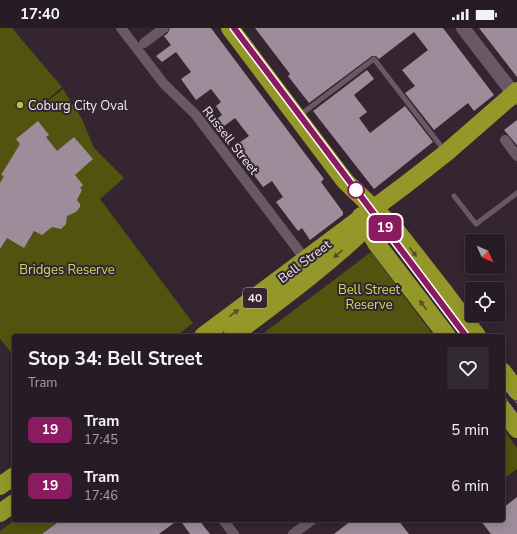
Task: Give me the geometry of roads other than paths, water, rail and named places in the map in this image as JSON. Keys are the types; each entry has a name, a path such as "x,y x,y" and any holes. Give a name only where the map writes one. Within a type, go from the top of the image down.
{"highway":[{"path":"230,28 371,217 376,243 445,334"},
{"name":"Bell Street","path":"234,334 311,266 371,217 405,185 449,151 493,123 516,97"},
{"path":"371,217 395,229 476,334"},
{"name":"Bell Street","path":"208,334 311,266"},
{"path":"505,377 517,391"},
{"path":"505,413 517,429"},
{"path":"0,486 12,477"},
{"path":"0,513 12,504"}],"street":[{"name":"Russell Street","path":"121,28 167,88 195,114 311,266"},
{"path":"144,44 164,28"},
{"path":"466,29 516,97"},
{"path":"505,140 517,156"},
{"path":"225,522 234,534"},
{"path":"293,534 309,522"}],"lane":[{"path":"297,116 374,59 449,151"},
{"path":"454,196 476,224 517,193"}],"tram line":[{"path":"234,28 464,334"},
{"name":"19","path":"234,28 464,334"},
{"path":"505,388 517,403"},
{"path":"505,398 517,414"}],"place":[{"name":"Coburg City Oval","path":"20,105"}],"park label":[{"name":"Bridges Reserve","path":"67,269"},
{"name":"Bell Street Reserve","path":"369,296"}]}
